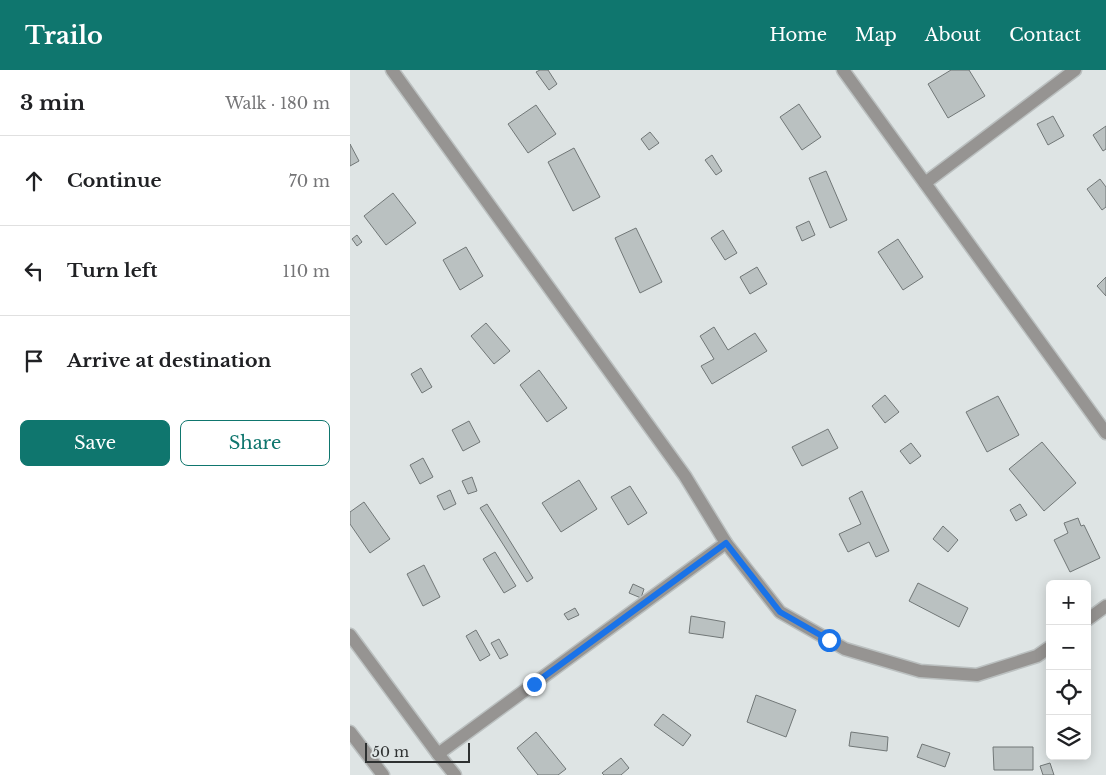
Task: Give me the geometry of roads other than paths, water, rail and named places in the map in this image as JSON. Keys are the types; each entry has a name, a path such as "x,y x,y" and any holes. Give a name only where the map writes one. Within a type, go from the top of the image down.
{"street":[{"path":"392,70 685,476 726,543 780,612 845,649 920,671 977,675 1037,656 1046,650"},
{"path":"843,70 1106,433"},
{"path":"925,183 1075,70"},
{"path":"438,754 726,543"},
{"path":"1091,617 1106,606"},
{"path":"350,635 455,775"},
{"path":"350,732 383,775"}]}
